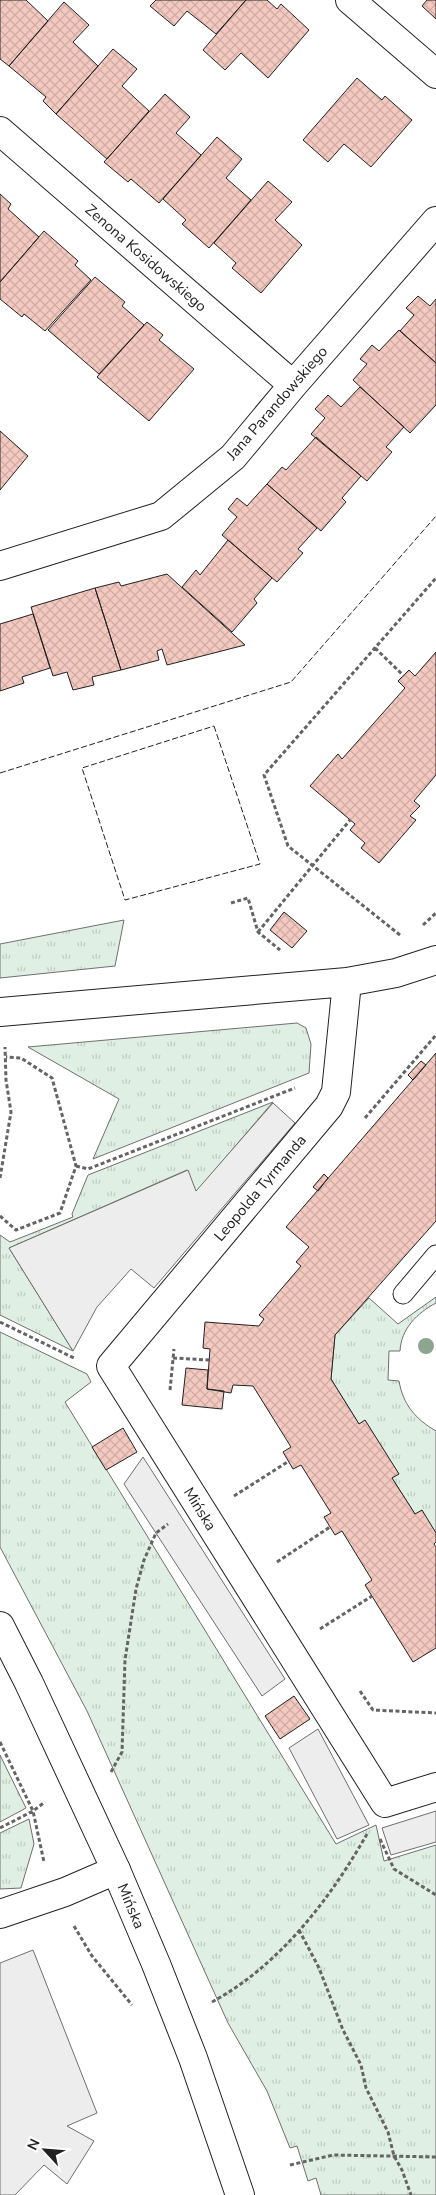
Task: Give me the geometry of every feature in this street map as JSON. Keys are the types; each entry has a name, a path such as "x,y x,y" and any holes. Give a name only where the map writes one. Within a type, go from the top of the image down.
{"street":[{"path":"350,0 436,74"},
{"name":"Zenona Kosidowskiego","path":"0,131 293,385"},
{"name":"Jana Parandowskiego","path":"0,566 161,516 233,457 436,221"},
{"path":"0,1012 347,982 396,973 436,960"},
{"name":"Leopolda Tyrmanda","path":"111,1366 329,1106 336,1092 347,982"},
{"name":"Mińska","path":"111,1366 385,1803"},
{"name":"Mińska","path":"0,1626 30,1683 116,1870 193,2058 240,2195"},
{"path":"385,1803 436,1788"},
{"path":"0,1914 65,1892 116,1870"}],"lane":[{"path":"403,1294 436,1255"}],"path":[{"path":"404,938 288,846 264,775 436,578"},
{"path":"431,583 436,588"},
{"path":"375,648 404,676"},
{"path":"258,932 350,820"},
{"path":"231,903 248,898 258,932 285,955"},
{"path":"360,1124 436,1035"},
{"path":"0,1178 10,1112 6,1080 5,1043"},
{"path":"0,1216 16,1230 60,1213 76,1166 52,1078 21,1058 6,1057"},
{"path":"410,1066 414,1068"},
{"path":"76,1166 88,1169 296,1088"},
{"path":"0,1322 81,1361 111,1366"},
{"path":"169,1396 175,1342"},
{"path":"173,1358 209,1360"},
{"path":"233,1497 288,1461"},
{"path":"228,1489 238,1505"},
{"path":"110,1773 122,1752 125,1660 129,1623 144,1560 156,1533 196,1502"},
{"path":"277,1563 330,1527"},
{"path":"271,1554 282,1571"},
{"path":"320,1629 372,1596"},
{"path":"314,1620 325,1637"},
{"path":"357,1686 373,1710 436,1713"},
{"path":"0,1742 34,1811 45,1864"},
{"path":"0,1828 34,1811 45,1802"},
{"path":"385,1803 379,1836 394,1868 436,1895"},
{"path":"212,2002 238,1988 283,1948 321,1906 385,1803"},
{"path":"73,1924 76,1932 92,1956 136,2010"},
{"path":"298,1930 319,1968 343,2030 361,2065 366,2088 388,2132 394,2156 402,2170 411,2195"},
{"path":"290,2165 333,2155 436,2158"}],"green space":[{"path":"124,920 115,966 0,978 0,944"},
{"path":"297,1023 306,1028 311,1044 309,1073 93,1159 119,1099 28,1047"},
{"path":"273,1102 196,1192 187,1170 9,1248 73,1351 0,1315 0,1235 10,1242 73,1217 72,1214 88,1175"},
{"path":"436,1297 436,1303 411,1322 403,1336 400,1351 389,1351 388,1380 399,1381 411,1410 436,1431 436,1533 415,1514 392,1478 398,1473 365,1421 359,1424 331,1379 335,1335 369,1298 398,1324"},
{"path":"0,1332 87,1374 91,1382 65,1402 336,1844 376,1825 384,1861 436,1845 436,2195 321,2195 316,2178 308,2181 297,2146 290,2148 267,2091 228,2023 87,1711 0,1547"},
{"path":"0,1755 26,1808 0,1822"},
{"path":"29,1819 34,1844 21,1888 0,1889 0,1833"}],"shaded area":[{"path":"273,1103 295,1123 154,1288 131,1269 97,1307 73,1351 9,1248 188,1170 196,1191"},
{"path":"143,1457 285,1679 262,1696 124,1484"},
{"path":"318,1729 369,1825 337,1839 289,1748"},
{"path":"436,1811 436,1842 391,1855 382,1828"},
{"path":"33,1950 97,2113 67,2126 94,2141 67,2184 44,2165 15,2195 0,2195 0,1963"}],"building":[{"path":"0,0 26,0 48,21 9,66 0,59"},
{"path":"156,0 246,0 216,34 187,11 174,26 150,6"},
{"path":"246,0 267,0 277,9 281,4 309,30 268,78 241,53 225,70 203,50"},
{"path":"427,0 436,0 436,19 422,6"},
{"path":"64,2 89,25 73,42 98,66 56,114 43,101 46,97 9,66"},
{"path":"113,49 137,69 122,86 149,111 107,159 56,114"},
{"path":"357,78 382,100 385,96 412,120 371,167 344,144 328,162 303,140"},
{"path":"165,94 190,117 176,133 201,155 159,203 131,179 128,182 104,162"},
{"path":"217,137 242,159 226,178 251,200 209,248 182,224 186,220 163,199"},
{"path":"268,181 292,202 275,220 302,245 261,293 232,268 236,263 214,243"},
{"path":"0,194 11,204 8,209 39,237 0,282"},
{"path":"44,231 78,261 75,265 91,280 45,331 24,314 22,317 0,299 0,282"},
{"path":"95,277 125,302 122,306 144,325 99,374 48,330"},
{"path":"418,296 430,306 436,299 436,363 400,331 414,315 406,308"},
{"path":"147,322 163,335 159,340 194,369 149,421 97,377"},
{"path":"399,330 436,363 436,405 410,433 353,380 367,364 360,359 372,345 379,351"},
{"path":"360,387 404,427 386,447 392,452 367,481 311,434 325,418 315,409 328,395 341,407"},
{"path":"0,431 28,456 0,490"},
{"path":"316,437 361,476 342,498 346,502 321,531 267,484 282,467 286,470"},
{"path":"267,484 317,528 298,549 303,553 277,582 222,535 237,517 228,509 237,498 247,506"},
{"path":"228,540 272,578 254,599 257,603 232,632 182,587 196,570 200,575"},
{"path":"167,574 245,645 167,665 162,649 157,651 159,660 121,670 95,588 119,582 121,586"},
{"path":"95,588 121,670 92,677 94,685 73,690 67,672 53,676 31,607"},
{"path":"33,614 50,668 22,677 24,683 0,691 0,624"},
{"path":"436,652 436,775 414,801 420,806 410,816 416,820 379,863 361,848 365,843 350,830 355,824 310,786 338,754 342,759 405,688 398,681 409,670 415,676"},
{"path":"284,912 307,931 292,948 270,930"},
{"path":"436,1053 436,1221 335,1335 331,1379 359,1424 365,1420 399,1474 392,1478 415,1514 422,1510 436,1533 436,1542 434,1544 436,1547 436,1648 413,1662 365,1585 372,1580 342,1531 335,1535 324,1517 331,1513 301,1465 293,1469 283,1452 291,1447 253,1386 233,1385 231,1393 207,1389 210,1349 203,1348 205,1322 259,1326 264,1319 259,1315 301,1266 296,1262 309,1247 286,1227"},
{"path":"421,1061 426,1065 413,1080 408,1075"},
{"path":"324,1174 328,1178 318,1191 313,1187"},
{"path":"186,1368 208,1370 207,1389 224,1391 222,1409 182,1405"},
{"path":"123,1428 137,1452 106,1470 92,1447"},
{"path":"294,1696 310,1719 280,1739 265,1716"}],"fence":[{"path":"0,773 291,682 436,516"},
{"path":"214,726 260,864 125,900 82,768 214,726"}]}
